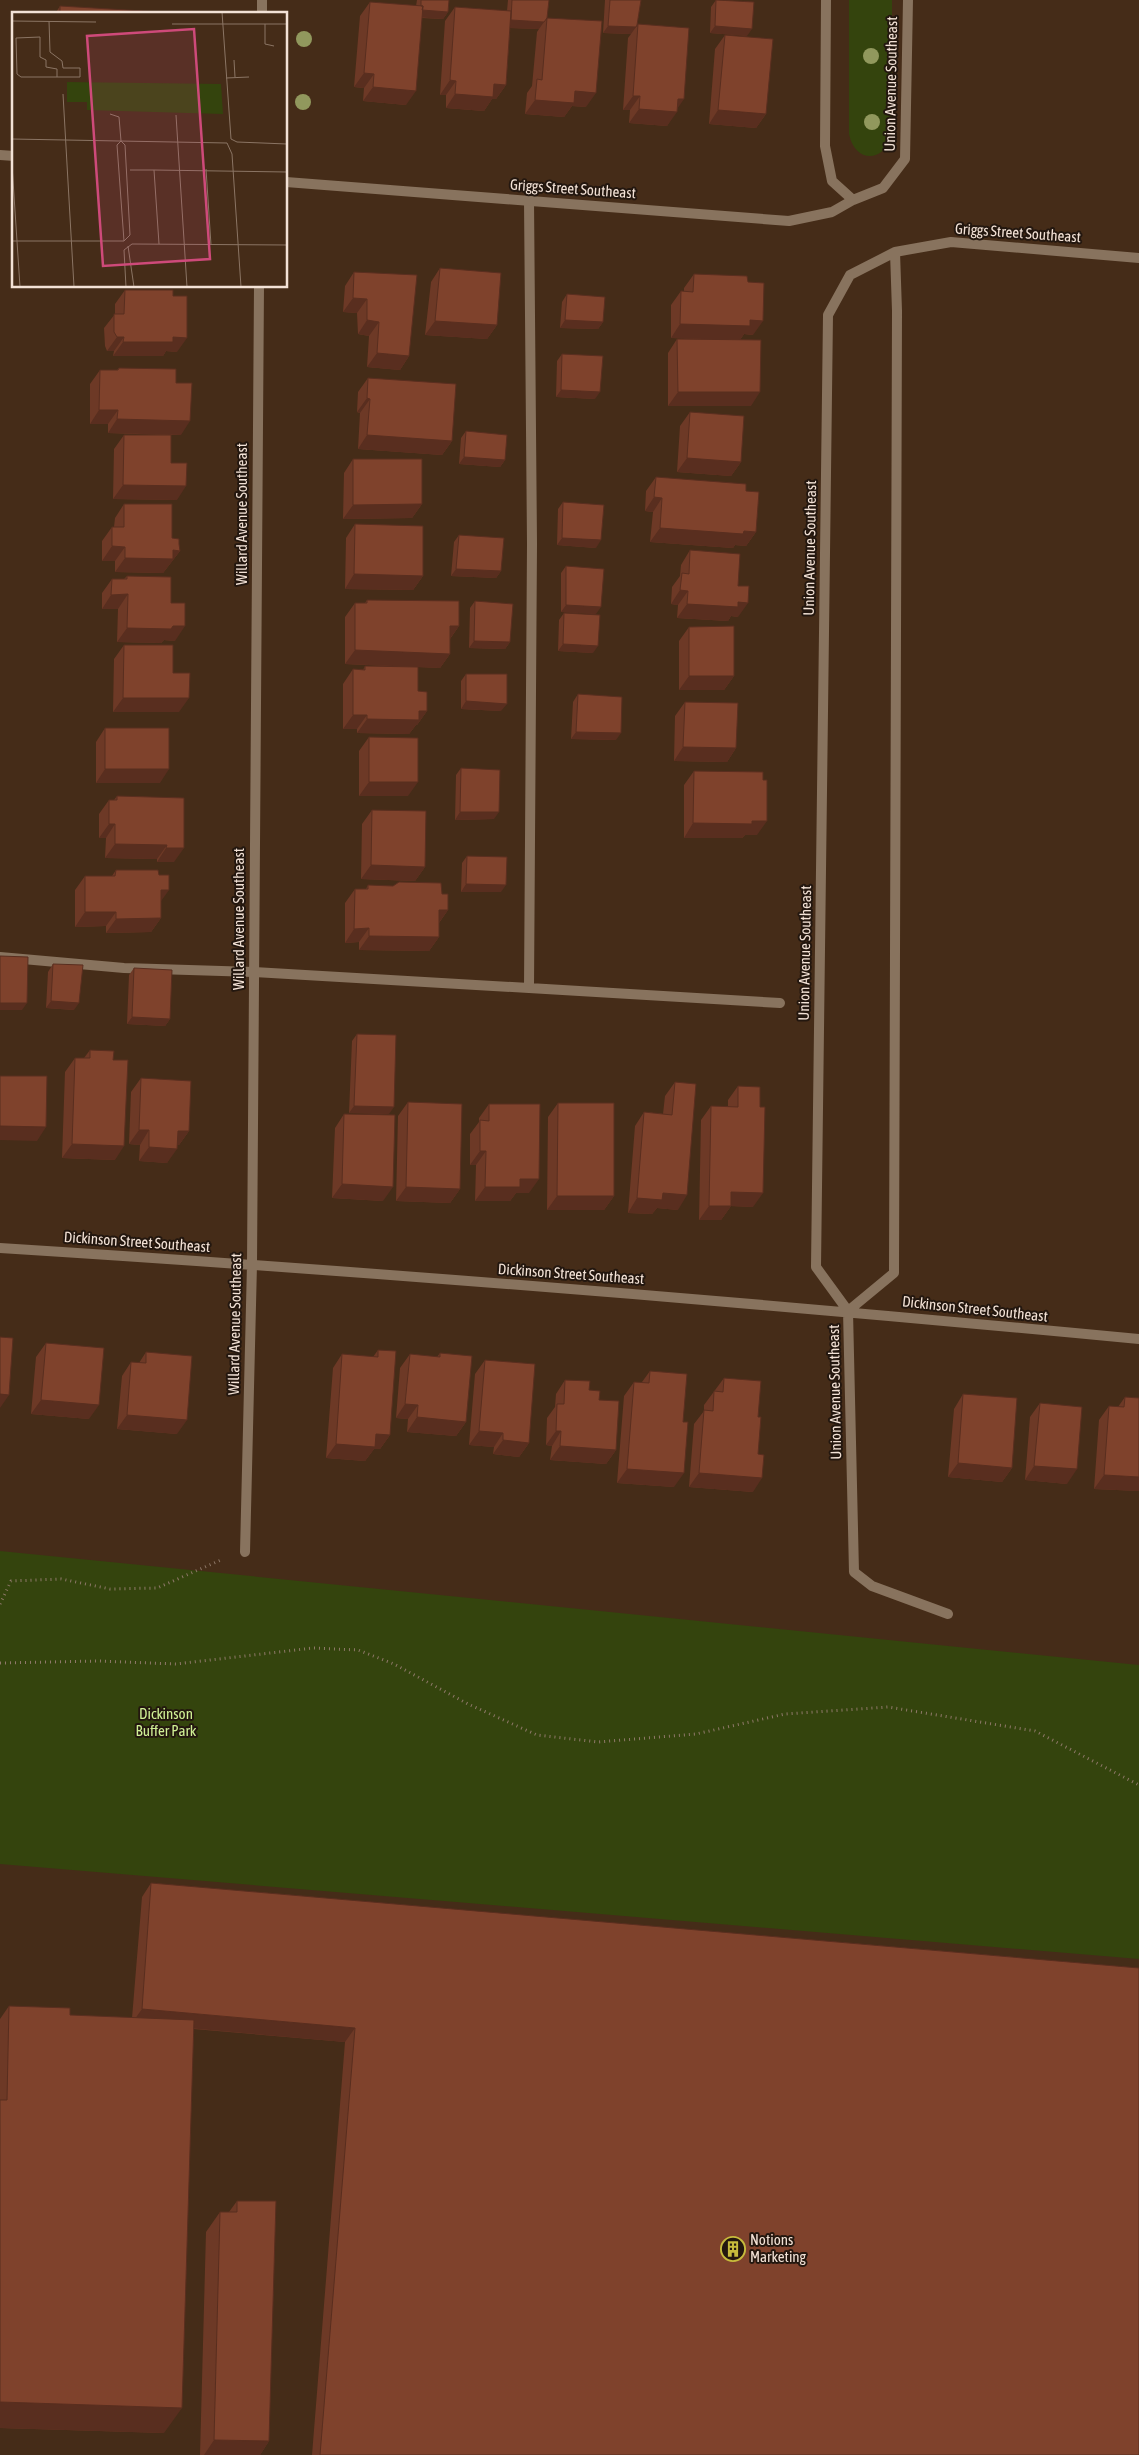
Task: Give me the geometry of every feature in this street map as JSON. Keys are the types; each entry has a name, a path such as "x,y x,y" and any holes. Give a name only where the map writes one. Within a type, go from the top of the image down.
{"street":[{"path":"826,0 825,146 832,180 853,200"},
{"name":"Union Avenue Southeast","path":"853,200 884,188 905,159 908,0"},
{"name":"Griggs Street Southeast","path":"288,182 789,221 832,212 853,200"},
{"path":"530,201 532,544 530,988"},
{"name":"Griggs Street Southeast","path":"895,252 950,242 1139,258"},
{"path":"848,1311 894,1273 897,311 895,252"},
{"name":"Union Avenue Southeast","path":"895,252 850,275 828,315 816,1267 848,1311 854,1572 872,1586 948,1614"},
{"name":"Willard Avenue Southeast","path":"245,1552 252,1264 259,288"},
{"path":"0,957 124,968 254,972 780,1003"},
{"name":"Dickinson Street Southeast","path":"0,1248 252,1264 848,1311 1139,1339"}],"path":[{"path":"0,1604 11,1581 62,1578 110,1589 157,1588 209,1565 245,1552"},
{"path":"0,1663 98,1661 176,1664 314,1648 358,1650 394,1664 468,1704 537,1735 598,1742 696,1734 785,1714 888,1707 1035,1731 1139,1785"}],"green space":[{"path":"849,0 892,0 892,136 888,145 876,155 869,156 857,150 852,144 849,134"},
{"name":"Dickinson Buffer Park","path":"0,1551 1139,1665 1139,1959 0,1864"}],"building":[{"path":"421,0 449,0 448,12 422,10"},
{"path":"512,0 549,0 547,18 544,22 511,20"},
{"path":"610,0 641,0 636,27 608,26"},
{"path":"716,0 754,2 752,29 715,26"},
{"path":"370,2 423,6 416,91 373,87 374,74 364,73"},
{"path":"60,6 160,12 60,12"},
{"path":"455,7 511,11 506,85 494,84 493,97 455,94 456,81 450,80"},
{"path":"547,18 602,21 596,93 575,91 574,103 535,100 537,79 542,80"},
{"path":"638,24 689,28 684,99 678,99 677,112 639,109 640,96 633,96"},
{"path":"725,35 773,39 766,114 718,110"},
{"path":"440,268 501,273 497,325 435,321"},
{"path":"354,272 417,275 409,356 377,353 379,322 367,320 367,299 353,298"},
{"path":"694,274 747,276 748,282 764,283 763,321 750,320 750,326 680,324 681,291 693,292"},
{"path":"125,290 173,290 173,296 187,296 187,338 173,337 173,342 123,342 124,337 117,337 114,332 114,314 124,314"},
{"path":"567,294 605,297 603,322 565,320"},
{"path":"677,339 761,340 760,392 678,392"},
{"path":"562,354 603,356 600,392 561,390"},
{"path":"119,368 176,369 176,383 192,383 190,421 117,419 118,410 99,410 100,370 118,370"},
{"path":"368,378 456,384 452,441 367,435 370,399 367,398"},
{"path":"690,412 744,416 741,462 687,458"},
{"path":"466,431 507,435 505,460 464,457"},
{"path":"124,435 171,435 171,463 187,463 186,486 123,485"},
{"path":"353,459 422,459 422,504 353,505"},
{"path":"656,477 746,484 746,491 759,492 756,532 744,531 743,534 660,528 662,498 654,497"},
{"path":"563,502 604,505 601,540 562,538"},
{"path":"124,504 172,504 172,538 179,539 180,551 173,550 173,559 125,558 125,547 112,546 112,527 124,527"},
{"path":"355,524 423,526 423,576 354,574"},
{"path":"459,535 504,538 501,571 456,569"},
{"path":"690,550 740,554 738,586 749,586 748,603 738,602 738,607 687,604 688,591 680,590 682,573 689,574"},
{"path":"566,566 604,569 601,607 566,605"},
{"path":"127,576 171,577 171,603 185,603 185,626 173,626 171,629 127,628 128,594 111,595 112,579 127,579"},
{"path":"367,600 459,601 459,626 450,626 450,654 355,650 355,603 367,603"},
{"path":"475,601 513,604 510,642 474,641"},
{"path":"564,613 600,615 598,646 563,644"},
{"path":"734,626 734,676 689,676 689,627"},
{"path":"124,645 173,645 173,673 190,673 189,698 123,698"},
{"path":"365,666 418,667 418,691 427,692 427,711 419,711 419,720 367,719 367,715 353,715 353,669 365,670"},
{"path":"466,674 507,674 507,704 466,701"},
{"path":"578,694 622,697 621,733 576,732"},
{"path":"685,702 738,703 736,748 683,747"},
{"path":"105,728 169,728 169,769 105,769"},
{"path":"369,737 418,738 418,782 369,782"},
{"path":"461,768 500,770 499,812 460,812"},
{"path":"694,771 763,772 763,780 767,780 767,821 752,821 752,824 693,823"},
{"path":"117,796 184,798 184,848 166,848 167,845 115,844 115,824 109,824 109,800 117,800"},
{"path":"372,810 426,811 425,867 371,865"},
{"path":"467,856 507,857 506,885 466,884"},
{"path":"116,870 158,870 159,875 169,875 169,890 161,890 161,918 116,919 116,912 85,912 85,876 115,876"},
{"path":"399,882 441,883 442,894 448,894 448,910 439,910 439,937 369,936 369,928 354,929 355,889 368,889 368,885 393,886"},
{"path":"0,956 28,957 27,1003 0,1003"},
{"path":"53,964 83,965 79,1003 51,1001"},
{"path":"134,968 172,970 170,1019 132,1017"},
{"path":"357,1034 396,1035 394,1107 354,1106"},
{"path":"90,1050 114,1051 113,1060 128,1060 124,1146 72,1144 75,1058 90,1058"},
{"path":"0,1076 47,1076 46,1127 0,1126"},
{"path":"141,1078 191,1081 189,1131 178,1131 177,1149 149,1147 149,1130 139,1130"},
{"path":"675,1082 696,1084 687,1195 663,1193 662,1200 637,1198 644,1112 672,1115"},
{"path":"738,1086 760,1087 760,1107 765,1107 763,1193 731,1192 731,1206 709,1206 711,1106 738,1107"},
{"path":"408,1102 462,1104 460,1189 406,1187"},
{"path":"558,1103 614,1103 614,1196 557,1196"},
{"path":"489,1104 540,1104 539,1179 520,1179 520,1187 485,1187 486,1151 480,1151 480,1120 489,1121"},
{"path":"344,1114 395,1115 393,1187 342,1184"},
{"path":"0,1337 13,1338 9,1395 0,1394"},
{"path":"46,1343 104,1348 99,1405 41,1400"},
{"path":"378,1350 396,1351 390,1435 376,1434 375,1447 336,1444 342,1354 378,1357"},
{"path":"146,1352 192,1356 187,1420 127,1415 131,1362 146,1363"},
{"path":"440,1353 472,1356 466,1422 417,1417 418,1405 405,1404 410,1354 440,1357"},
{"path":"485,1360 535,1364 529,1443 503,1440 503,1433 479,1431"},
{"path":"650,1371 687,1374 683,1422 688,1422 684,1473 627,1469 634,1382 649,1383"},
{"path":"724,1378 761,1381 758,1417 761,1417 758,1454 764,1455 762,1478 699,1473 704,1410 713,1411 714,1391 723,1392"},
{"path":"565,1380 590,1381 589,1390 600,1391 599,1400 619,1401 616,1450 560,1446 561,1431 556,1431 557,1404 564,1404"},
{"path":"963,1394 1017,1398 1012,1468 958,1463"},
{"path":"1125,1397 1139,1398 1139,1477 1104,1475 1109,1406 1124,1407"},
{"path":"1040,1403 1082,1407 1077,1469 1034,1466"},
{"name":"Notions Marketing","path":"151,1883 1139,1968 1139,2455 320,2455 355,2028 142,2009"},
{"path":"9,2006 70,2008 70,2015 194,2020 182,2408 0,2402 0,2100 7,2100"},
{"path":"237,2201 276,2201 269,2441 214,2440 220,2212 237,2212"}],"place":[{"name":"Notions Marketing","path":"733,2249"}]}
